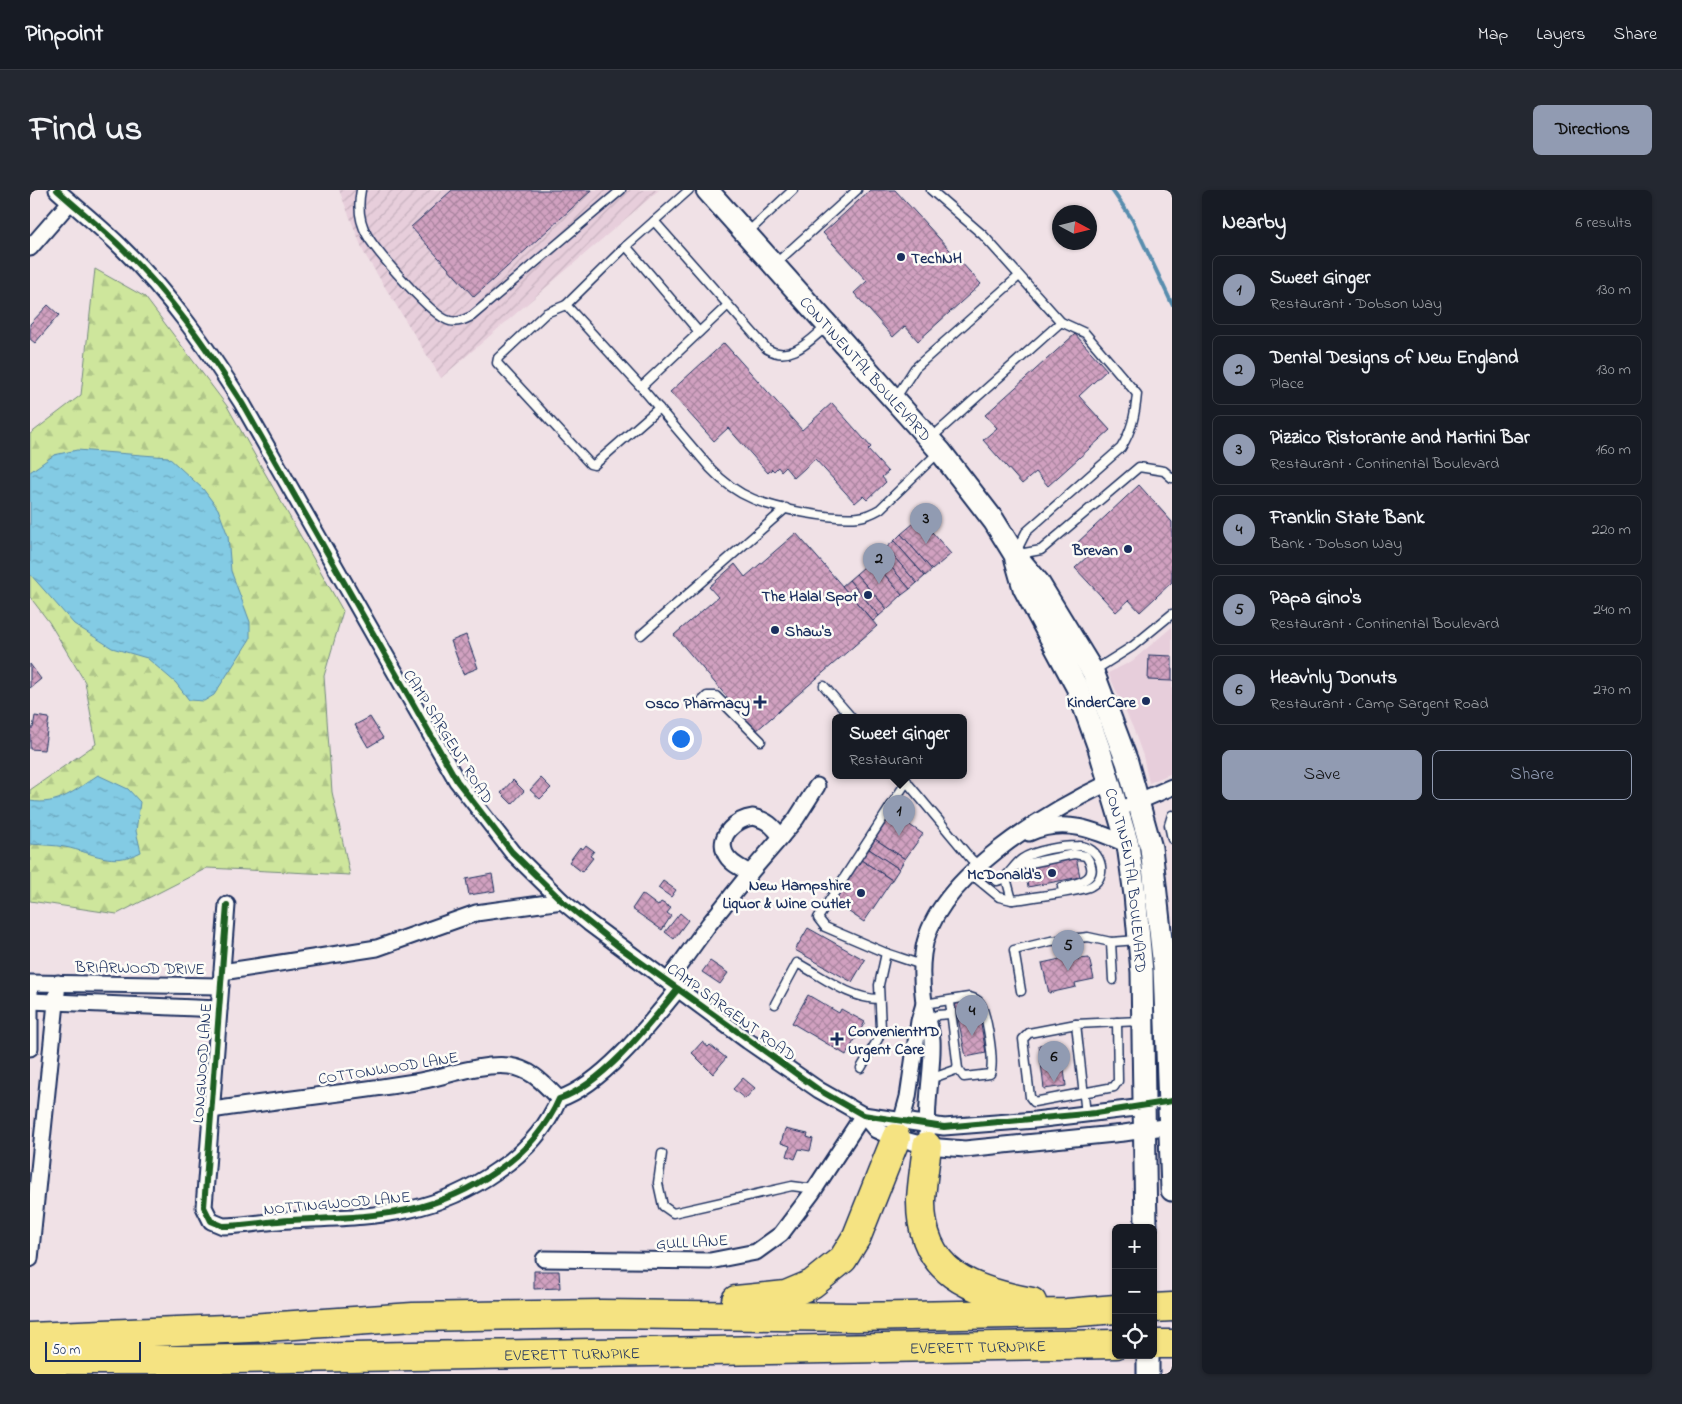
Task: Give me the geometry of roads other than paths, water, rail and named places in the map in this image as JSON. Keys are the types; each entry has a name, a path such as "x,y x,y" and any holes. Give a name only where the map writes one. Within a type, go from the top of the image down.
{"highway":[{"path":"632,1314 690,1302 769,1298 786,1295 812,1284 843,1259 857,1236 899,1130"},
{"path":"927,1136 921,1201 923,1223 931,1246 948,1270 973,1288 1001,1297 1034,1303 1074,1303 1112,1309"},
{"path":"1157,1308 1172,1308"},
{"path":"30,1336 250,1328 413,1317 632,1314 856,1317 1067,1313 1112,1309"},
{"name":"EVERETT TURNPIKE","path":"30,1360 181,1360 1112,1344"},
{"path":"1157,1344 1172,1344"}],"main road":[{"name":"CONTINENTAL BOULEVARD","path":"707,190 935,446 994,521 1015,555 1038,582 1093,672 1117,733 1140,802 1151,848 1164,930 1169,1018 1172,1190"},
{"name":"CONTINENTAL BOULEVARD","path":"1015,555 1024,588 1077,687 1110,782 1128,845 1140,940 1146,1224"},
{"path":"1144,1107 1170,1101"},
{"path":"1148,1359 1148,1374"}],"street":[{"name":"CAMP SARGENT ROAD","path":"57,190 123,249 154,282 210,352 242,403 457,781 512,852 562,901 618,946 819,1090 863,1115 876,1130 899,1130 927,1136 965,1149 1145,1130 1171,1125"},
{"path":"30,248 70,202"},
{"path":"927,1136 932,1041 930,1021 924,1004 922,965 923,953 930,929 946,902 976,870 1005,844 1041,818 1110,782"},
{"path":"559,1099 573,1094 620,1055 673,985 709,924 796,819 817,786"},
{"path":"1118,808 1140,802 1172,787"},
{"path":"750,873 734,864 725,854 726,838 733,825 746,818 763,819 773,826 781,837"},
{"path":"1005,844 1041,827 1067,824 1094,830 1128,845"},
{"name":"BRIARWOOD DRIVE","path":"30,983 221,979 377,948 476,913 562,901"},
{"name":"LONGWOOD LANE","path":"210,1220 204,1207 227,905"},
{"name":"BRIARWOOD DRIVE","path":"30,1259 58,983"},
{"path":"30,990 30,1048"},
{"path":"30,1001 219,1009"},
{"path":"899,1130 908,1097 919,1021 924,1004"},
{"name":"COTTONWOOD LANE","path":"211,1110 409,1083 478,1069 508,1066 523,1069 536,1076 559,1099"},
{"name":"NOTTINGWOOD LANE","path":"210,1220 223,1226 238,1226 283,1220 374,1216 433,1205 474,1186 512,1160 544,1128 559,1099"},
{"name":"CAMP SARGENT ROAD","path":"927,1136 944,1127 984,1125 1144,1107"},
{"name":"GULL LANE","path":"544,1259 710,1261 756,1252 781,1234 815,1189 863,1115"}],"lane":[{"path":"361,190 359,206 361,220 374,245 427,306 449,321 460,322 472,316 621,190"},
{"path":"659,408 594,465 590,464 497,363 498,358 546,313 566,305 626,246 689,190"},
{"path":"746,234 793,190"},
{"path":"773,265 857,190"},
{"path":"931,190 982,235 1061,322 1085,332 1137,394 1135,416 1130,433 1121,448 1026,532 1015,555"},
{"path":"654,221 767,349 774,353 790,354 797,351 827,326"},
{"path":"626,246 699,332"},
{"path":"894,400 915,368 1019,276"},
{"path":"566,305 722,480 754,500 827,516 858,517 869,515 880,509 935,446 1061,322"},
{"path":"641,387 728,305"},
{"path":"1015,555 1041,550 1139,467 1164,470 1172,478"},
{"path":"640,636 786,508"},
{"path":"1093,672 1133,646 1172,614"},
{"path":"824,686 849,714"},
{"path":"700,703 707,696 716,696 761,741"},
{"path":"903,779 818,918 825,928 886,953 922,965"},
{"path":"905,779 971,859 976,870 999,897 1012,900 1090,887 1099,876 1101,866 1099,856 1094,850 1078,846 1039,853 1024,858 1013,866 1006,878 997,881 976,870"},
{"path":"1172,815 1169,824 1172,840"},
{"path":"1006,878 1012,900"},
{"path":"1021,991 1014,950 1088,937 1111,942 1140,940"},
{"path":"1111,942 1114,980"},
{"path":"861,1068 878,1039 881,1029 879,999 881,967 886,953"},
{"path":"775,1004 797,963 856,995 869,999 879,999"},
{"path":"924,1004 950,1002 969,997 976,999 980,1004 992,1060 990,1074 964,1077 958,1069 950,1002"},
{"path":"930,1021 937,1015 951,1014"},
{"path":"1117,1022 1118,1081 1114,1087 1034,1102 1030,1097 1023,1039 1029,1033 1076,1024 1117,1022 1142,1021"},
{"path":"1076,1024 1086,1114"},
{"path":"930,1079 958,1069"},
{"path":"662,1154 658,1184 663,1206 673,1213 792,1186 815,1189"}],"water":[{"path":"77,450 168,457 203,489 218,509 228,536 231,571 250,622 250,639 214,695 204,701 189,700 176,683 147,658 112,648 74,624 30,574 30,472 54,455"},
{"path":"98,775 128,789 140,802 136,831 141,852 112,859 65,847 30,844 30,801 50,801 66,796"}],"waterway":[{"path":"1112,190 1132,219 1172,304"}],"place":[{"name":"TechNH","path":"901,257"},
{"name":"Pizzico Ristorante and Martini Bar","path":"926,544"},
{"name":"Brevan","path":"1128,549"},
{"name":"Dental Designs of New England","path":"879,584"},
{"name":"The Halal Spot","path":"868,595"},
{"name":"Shaw's","path":"775,630"},
{"name":"KinderCare","path":"1146,701"},
{"name":"Osco Pharmacy","path":"760,702"},
{"name":"Sweet Ginger","path":"899,836"},
{"name":"McDonald's","path":"1052,873"},
{"name":"New Hampshire Liquor & Wine Outlet","path":"861,893"},
{"name":"Papa Gino's","path":"1068,971"},
{"name":"Franklin State Bank","path":"972,1036"},
{"name":"ConvenientMD Urgent Care","path":"837,1039"},
{"name":"Heav'nly Donuts","path":"1054,1082"}]}
